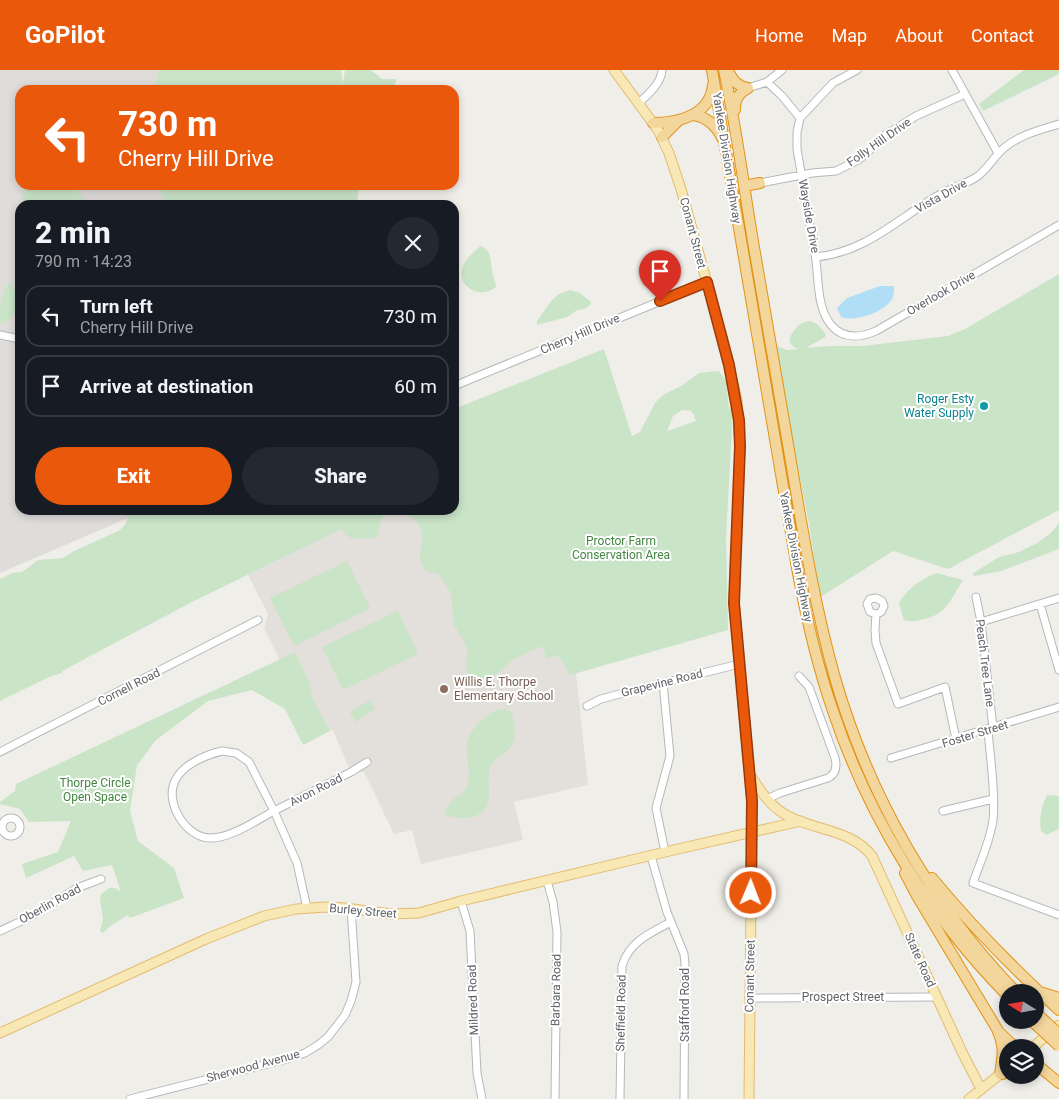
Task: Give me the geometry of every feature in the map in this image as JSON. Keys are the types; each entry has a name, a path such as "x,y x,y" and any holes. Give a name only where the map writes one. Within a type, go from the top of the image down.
{"highway":[{"name":"Yankee Division Highway","path":"724,70 812,584 840,695 879,794 911,855 937,896 971,942 1009,984"},
{"path":"728,70 730,76 738,85 748,88"},
{"name":"Yankee Division Highway","path":"713,72 805,610 833,712 857,772 895,846 938,913 999,986"},
{"path":"653,123 678,121 692,115 708,102 712,88 713,72"},
{"path":"735,129 736,99 748,88"},
{"path":"692,115 702,117 712,124 725,144"},
{"path":"662,138 678,121"},
{"path":"744,186 760,183"},
{"path":"879,794 917,858 930,875 974,926 1032,984"},
{"path":"875,809 884,834 917,896 1002,1039"},
{"path":"1044,993 1059,998"},
{"path":"1044,996 1059,1010"},
{"path":"1044,1023 1059,1034"},
{"path":"1044,1027 1059,1046"},
{"path":"997,1029 1007,1039"},
{"path":"1044,1070 1059,1083"},
{"path":"1044,1077 1059,1083"}],"main road":[{"name":"Conant Street","path":"614,70 662,138 678,180 729,365 739,420 740,446 734,603 750,775 752,832 749,1099"},
{"name":"State Road","path":"750,775 767,799 781,812 851,839 863,846 876,862 966,1062 981,1089"},
{"name":"Burley Street","path":"0,1033 236,926 264,916 307,908 326,907 351,908 402,915 418,913 664,852 801,821"},
{"path":"1043,1039 1059,1025"},
{"path":"969,1099 999,1076"}],"street":[{"path":"639,103 658,84 662,70"},
{"path":"748,88 767,82 782,70"},
{"path":"767,82 782,96 800,118 833,84 857,70"},
{"path":"952,70 998,153"},
{"name":"Folly Hill Drive","path":"760,183 836,171 866,154 885,135 897,127 916,116 965,94"},
{"name":"Wayside Drive","path":"800,118 796,139 816,257 821,301 825,315"},
{"name":"Vista Drive","path":"816,257 841,253 860,246 936,196 974,178 984,171 998,153 1016,139 1059,124"},
{"name":"Overlook Drive","path":"825,315 830,324 846,336 866,335 1059,225"},
{"name":"Cherry Hill Drive","path":"459,384 707,282"},
{"path":"0,335 15,338"},
{"name":"Peach Tree Lane","path":"976,597 981,622 991,729 994,810 990,832 973,883 1059,915"},
{"path":"981,622 1059,598"},
{"path":"1040,604 1059,670"},
{"path":"876,614 876,643 898,704 945,687 956,739"},
{"name":"Cornell Road","path":"0,752 258,620"},
{"name":"Grapevine Road","path":"587,706 601,699 739,664"},
{"path":"767,799 828,778 832,776 836,767 836,758 809,687 799,676"},
{"path":"664,683 670,756 657,804 656,815 664,852"},
{"name":"Foster Street","path":"891,758 1059,707"},
{"path":"222,751 236,753 249,762 274,811 228,834 214,838 205,838 190,831 184,824 172,798 172,789 174,782 183,769 214,753 222,751"},
{"name":"Avon Road","path":"307,908 296,863 274,811 367,762"},
{"path":"943,811 993,799"},
{"name":"Stafford Road","path":"650,856 671,922 684,954 684,1099"},
{"name":"Oberlin Road","path":"0,930 30,917 78,888 101,879"},
{"name":"Barbara Road","path":"548,881 557,932 556,1099"},
{"name":"Mildred Road","path":"461,901 470,931 476,1054 482,1099"},
{"name":"Sherwood Avenue","path":"130,1099 151,1096 298,1055 318,1045 328,1037 345,1015 356,982 351,908"},
{"name":"Sheffield Road","path":"620,1099 622,966 628,951 637,941 671,922"},
{"name":"Prospect Street","path":"749,998 937,997"}],"shaded area":[{"path":"0,70 162,70 164,85 15,85 15,190 180,190 181,200 15,200 15,515 135,515 0,573"},
{"name":"Willis E. Thorpe Elementary School","path":"370,515 425,515 448,526 468,542 515,571 547,659 558,655 570,675 576,673 588,785 514,802 523,840 421,864 412,830 394,834 364,772 349,768 333,730 330,731 311,695 295,653 280,660 264,628 268,614 248,575"}],"green space":[{"path":"159,70 341,70 343,83 345,70 371,70 382,79 396,79 395,85 157,85"},
{"path":"1024,70 1059,70 1059,74 983,111 979,104"},
{"path":"24,190 78,190 83,200 22,200"},
{"path":"161,190 358,190 358,200 164,200 160,193"},
{"path":"480,246 487,250 489,254 496,285 490,291 483,292 470,289 462,278 465,261"},
{"path":"1059,274 1059,510 948,569 893,551 819,598 810,529 774,345 787,350 799,349 790,343 791,336 799,325 806,321 813,322 826,335 806,348 862,346 948,336 965,329"},
{"path":"10,282 15,291 15,312 9,320 0,323 2,296"},
{"path":"570,290 580,293 591,304 585,309 577,310 567,317 537,325 537,321 552,300 559,294"},
{"name":"Proctor Farm Conservation Area","path":"604,349 632,436 640,432 655,403 663,395 681,386 699,373 719,371 726,381 729,409 733,408 726,538 728,630 570,675 558,655 547,659 542,646 512,660 497,674 480,685 472,684 468,680 466,661 468,651 454,625 451,593 438,573 428,572 422,565 420,558 422,533 419,524 407,515 459,515 459,407","holes":["682,410 691,411 696,421 667,431 673,416"]},
{"path":"384,515 377,537 367,539 353,538 346,535 342,529 192,602 62,671 62,673 49,677 0,701 0,579 12,573 22,572 38,560 63,558 118,531 123,527 128,516"},
{"path":"1059,523 1059,549 1001,571 974,576 972,574 999,557 1019,552 1037,543 1051,533"},
{"path":"347,561 370,608 294,646 270,598"},
{"path":"937,573 963,580 951,600 942,611 929,618 916,621 904,620 899,604 900,601 916,584"},
{"path":"398,611 418,654 343,690 322,647"},
{"name":"Thorpe Circle Open Space","path":"295,652 309,682 312,697 330,731 303,745 285,709 252,690 208,701 156,740 137,765 130,811 138,841 174,868 184,898 130,918 128,915 103,933 100,931 103,919 101,894 109,888 115,888 121,892 112,865 83,871 74,856 26,878 22,864 58,852 71,821 29,822 20,809 0,804 0,802 15,791 16,784"},
{"path":"369,700 375,708 356,722 350,713"},
{"path":"503,709 511,712 515,726 514,736 509,749 491,765 489,797 485,809 480,814 469,818 446,815 447,807 467,786 469,769 467,746 473,731 490,713"},
{"path":"1047,795 1059,796 1059,829 1046,835 1041,831 1040,817"}],"water":[{"path":"880,286 894,286 893,298 884,308 859,318 841,317 837,308 847,298"}],"place":[{"name":"Roger Esty Water Supply","path":"984,406"},
{"name":"Willis E. Thorpe Elementary School","path":"444,689"}],"route":[{"path":"660,301 707,282 737,400 740,446 734,603 752,801 751,893"}]}
